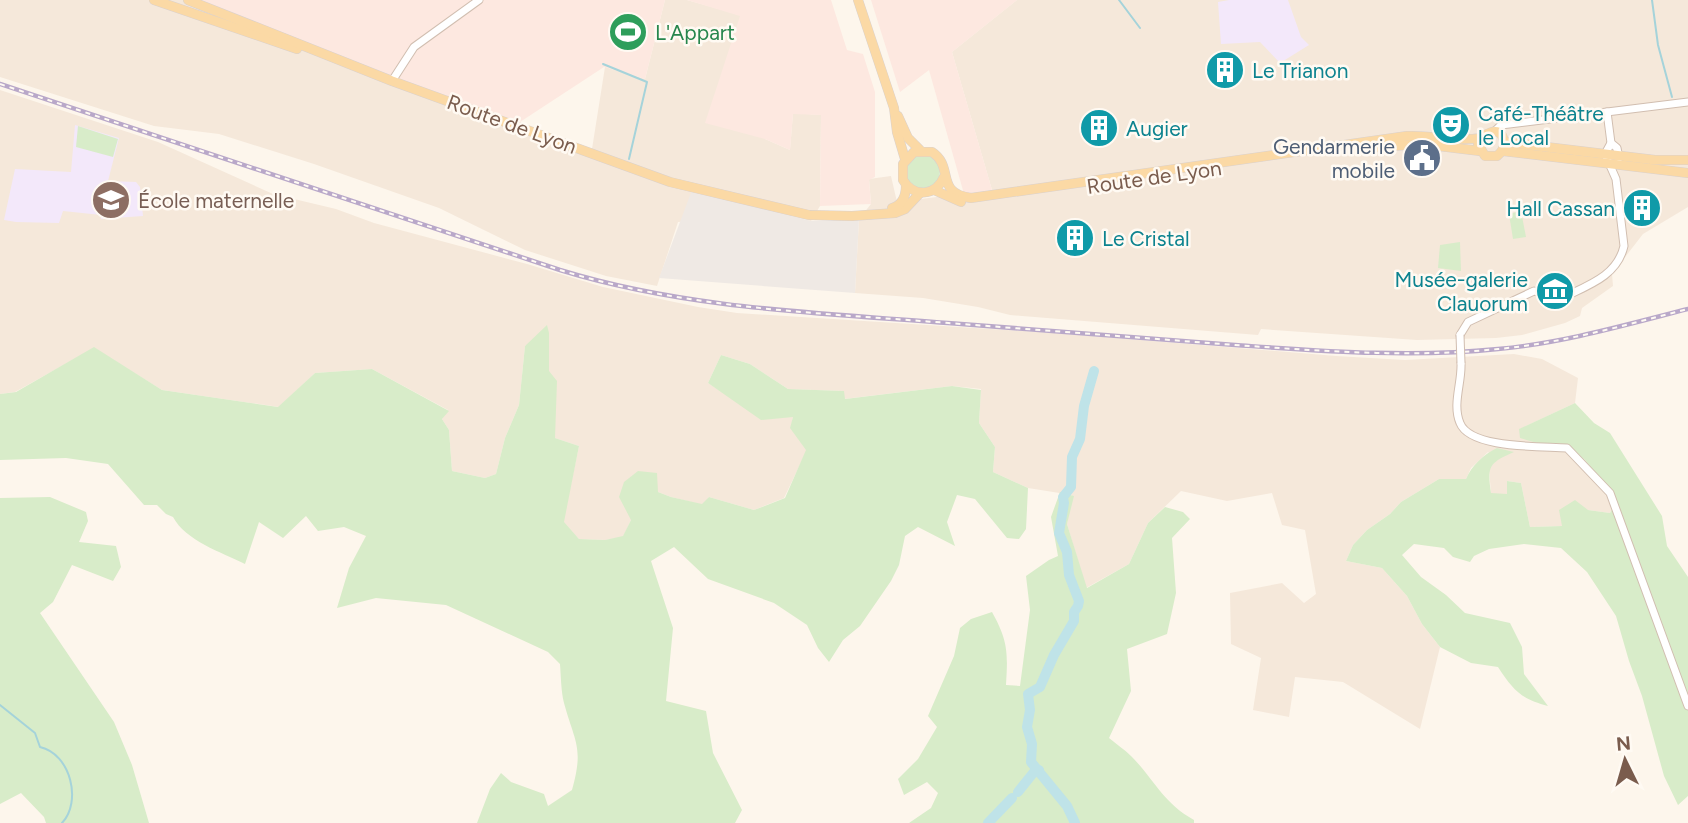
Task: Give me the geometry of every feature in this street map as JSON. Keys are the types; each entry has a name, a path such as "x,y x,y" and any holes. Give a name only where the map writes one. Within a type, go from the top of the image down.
{"main road":[{"name":"Route de Lyon","path":"154,0 392,80 633,167"},
{"name":"Route de Lyon","path":"188,0 392,80"},
{"path":"633,167 670,182 809,215 895,213 905,209 920,193 934,190 944,177 944,165 937,155 920,150 908,138 894,108 858,0"},
{"path":"633,167 796,208 865,211 898,206 904,199 906,185 902,175 905,159 897,132 894,108"},
{"path":"1501,140 1497,156 1491,157 1480,151 1478,144 1483,133 1501,140 1606,159 1688,160"},
{"name":"Route de Lyon","path":"944,177 955,193 971,198 1380,139 1436,136 1480,138"},
{"name":"Route de Lyon","path":"934,190 961,202 975,203 1341,149 1422,144 1480,151"},
{"path":"905,159 920,150"},
{"path":"1619,160 1688,173"},
{"path":"906,185 920,193"}],"street":[{"path":"392,80 414,47 479,0"},
{"path":"1501,140 1514,125 1688,102"},
{"path":"1607,112 1611,143 1619,160 1615,176"},
{"path":"1611,143 1606,159 1615,176 1624,246 1622,255 1609,274 1560,299 1534,291 1468,322 1460,335 1461,363 1457,404 1460,425 1472,437 1485,442 1567,448 1610,493 1688,706"}],"shaded area":[{"path":"0,0 200,0 379,72 592,149 605,67 645,79 665,0 687,0 740,15 765,139 790,150 793,113 821,115 820,206 811,221 784,215 678,222 657,286 606,276 525,250 439,208 314,164 219,134 154,126 0,77"},
{"path":"200,0 665,0 645,79 604,67 520,122 379,72"},
{"path":"687,0 831,0 847,50 863,54 875,92 875,177 869,180 871,204 820,206 821,115 793,114 790,150 765,139 705,123 740,16"},
{"path":"871,0 1017,0 952,52 992,190 964,194 929,70 900,92"},
{"path":"1017,0 1688,0 1688,207 1643,234 1612,274 1613,286 1582,308 1580,316 1522,335 1496,338 1417,340 1261,329 1258,335 1010,315 923,298 855,293 859,219 871,204 869,179 891,176 897,202 992,190 952,52"},
{"path":"1288,0 1301,37 1309,45 1280,63 1260,42 1221,44 1218,2"},
{"path":"0,90 158,142 273,194 336,209 374,223 603,287 698,307 737,313 1054,333 1336,356 1405,360 1514,354 1542,359 1578,378 1575,403 1520,429 1537,443 1565,444 1585,460 1617,501 1610,513 1588,510 1562,526 1530,527 1521,483 1507,481 1507,494 1491,494 1489,468 1495,460 1488,452 1471,468 1466,479 1439,479 1401,502 1353,545 1346,561 1382,568 1407,596 1422,624 1440,647 1420,729 1343,682 1295,677 1289,717 1253,710 1261,658 1231,644 1230,593 1282,583 1304,603 1316,594 1305,530 1282,525 1272,493 1227,501 1181,491 1148,523 1129,564 1086,588 1067,524 1072,495 1028,488 993,472 995,447 979,423 981,389 952,386 844,399 844,391 788,389 750,364 721,355 708,383 728,396 793,417 791,428 807,450 784,498 754,510 709,497 703,505 658,492 631,520 623,537 605,540 579,539 563,522 579,446 555,438 547,352 549,333 525,346 519,405 505,438 496,474 485,478 452,471 449,430 442,419 448,410 372,369 315,373 279,407 162,390 94,348 15,392 0,394"},
{"path":"75,125 119,138 108,181 136,182 140,187 143,216 101,219 101,215 63,211 59,223 4,220 15,169 71,172"},
{"path":"692,190 811,221 859,219 855,293 659,278"}],"green space":[{"path":"78,126 118,139 113,157 76,147"},
{"path":"923,155 935,160 940,172 935,184 923,189 911,184 906,172 911,160"},
{"path":"1521,211 1526,237 1513,239 1509,214"},
{"path":"1460,242 1461,271 1438,268 1440,245"},
{"path":"547,325 549,371 557,381 555,438 579,446 564,522 579,539 605,540 623,536 631,520 619,497 624,482 638,471 657,473 658,492 702,504 709,497 754,510 785,498 806,450 790,428 793,417 761,420 708,383 721,355 750,364 788,389 844,391 845,399 952,386 981,390 979,423 995,447 993,472 1028,488 1026,529 1019,539 1007,538 975,499 957,495 947,522 955,546 918,527 905,536 899,565 891,581 860,626 843,640 829,662 818,648 807,625 774,603 708,579 674,547 651,561 673,628 666,701 706,711 713,753 742,810 735,823 477,823 490,789 501,773 511,782 544,794 548,806 572,790 576,776 577,745 563,698 560,664 548,652 446,605 376,598 337,608 349,568 366,536 344,527 318,531 306,516 283,538 259,522 245,564 186,533 173,517 157,505 144,505 108,464 66,458 0,460 0,394 16,392 94,347 162,390 278,407 315,373 372,369 449,411 442,419 449,430 452,471 485,478 496,474 505,438 519,405 525,346"},
{"path":"1575,403 1594,423 1610,433 1662,516 1667,546 1688,577 1688,796 1678,805 1664,776 1616,616 1587,572 1561,548 1524,544 1489,549 1474,556 1470,562 1453,557 1444,548 1414,544 1402,555 1421,577 1465,613 1510,623 1522,647 1524,674 1548,706 1518,692 1498,667 1471,663 1440,647 1422,624 1407,596 1382,568 1346,561 1353,545 1401,502 1439,479 1466,479 1478,461 1497,448 1514,452 1499,459 1492,466 1489,477 1491,493 1507,494 1507,481 1521,483 1530,527 1562,526 1559,510 1575,500 1588,510 1610,513 1617,501 1585,460 1565,444 1537,443 1520,438 1519,429"},
{"path":"1060,492 1074,496 1067,524 1087,588 1129,564 1148,523 1165,507 1183,512 1190,519 1172,538 1176,593 1167,634 1127,649 1131,691 1109,738 1131,756 1166,798 1194,820 1194,823 909,823 931,808 938,793 927,782 904,795 898,779 918,759 937,727 928,716 954,656 960,628 971,619 992,612 1006,647 1006,685 1020,686 1030,610 1026,576 1058,556 1051,517"},
{"path":"50,497 86,512 88,521 79,542 116,546 121,567 113,581 72,565 53,602 40,613 114,722 132,765 149,823 46,823 44,817 21,793 0,804 0,498"}],"waterway":[{"path":"1119,0 1140,28"},
{"path":"1652,0 1658,45 1672,97"},
{"path":"603,64 647,82 629,159"},
{"path":"1075,823 1067,806 1031,762 1032,744 1027,727 1030,710 1028,694 1040,687 1054,655 1074,621 1074,612 1078,606 1079,601 1069,575 1067,552 1059,533 1063,497 1071,487 1072,457 1080,439 1084,406 1094,371"},
{"path":"0,705 35,733 40,747 51,751 66,769 72,792 68,814 62,823"},
{"path":"1018,792 1034,772 1039,770"},
{"path":"988,823 1012,798"}],"railway":[{"path":"0,84 560,270 659,294 708,302 809,313 1235,345 1399,353 1465,352 1522,346 1594,333 1688,309"}],"place":[{"name":"L'Appart","path":"628,32"},
{"name":"Le Trianon","path":"1225,70"},
{"name":"Café-Théâtre le Local","path":"1451,125"},
{"name":"Augier","path":"1099,128"},
{"name":"Gendarmerie mobile","path":"1422,158"},
{"name":"École maternelle","path":"111,200"},
{"name":"Hall Cassan","path":"1642,208"},
{"name":"Le Cristal","path":"1075,238"},
{"name":"Musée-galerie Clauorum","path":"1555,291"}]}
